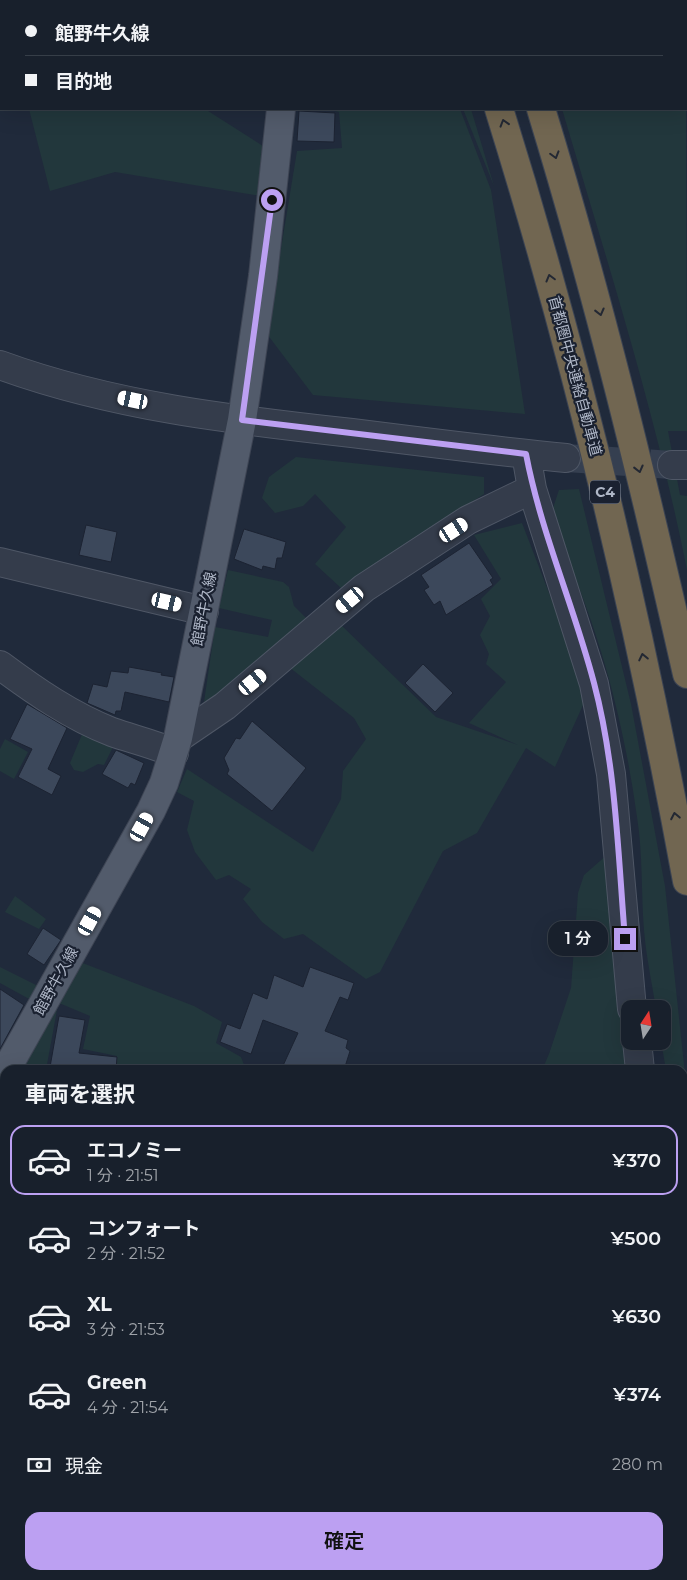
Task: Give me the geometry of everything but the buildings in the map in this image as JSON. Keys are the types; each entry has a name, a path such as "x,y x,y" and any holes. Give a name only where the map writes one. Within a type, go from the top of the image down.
{"highway":[{"name":"首都圏中央連絡自動車道","path":"499,110 533,217 594,447 649,685 687,881"},
{"name":"C4","path":"541,110 595,295 631,433 687,674"}],"main road":[{"name":"館野牛久線","path":"9,1065 151,811 164,782 176,746 242,420 263,276 281,110"}],"street":[{"path":"0,365 30,376 82,389 242,420 566,458"},
{"path":"526,454 532,489 594,684 611,774 631,1000"},
{"path":"0,665 34,690 76,715 111,731 176,746 226,706 364,588 468,520 532,489"},
{"path":"0,562 204,611"},
{"path":"637,1050 639,1065"}],"green space":[{"path":"29,110 207,110 266,148 267,197 115,172 50,191"},
{"path":"331,110 460,110 491,190 525,414 313,395 267,334 297,151 342,148 339,112"},
{"path":"463,110 471,110 494,186"},
{"path":"562,110 686,110 687,431 668,431 680,495 687,496 687,570 661,454 613,281"},
{"path":"296,457 484,477 484,494 341,588 315,564 346,527 315,494 303,506 275,513 262,498 269,477"},
{"path":"579,489 631,704 665,886 684,1065 665,1065 663,1050 671,1050 671,1000 654,1000 646,950 639,831 624,740 615,702 605,665 580,591 549,520 559,490"},
{"path":"522,523 588,694 555,767 526,748 477,833 443,851 380,972 366,979 303,934 284,939 262,922 243,899 251,889 229,875 216,880 195,852 187,830 194,801 177,792 187,769 313,852 341,799 343,771 366,739 354,718 289,667 340,624 436,717 518,745 469,723 506,682 486,664 489,654 480,635 490,616 481,599 501,579 474,535"},
{"path":"228,570 283,582 289,587 294,606 310,622 222,702 204,702 215,627 268,637 272,620 219,608"},
{"path":"85,727 116,741 104,765 98,764 83,772 74,770 70,763"},
{"path":"5,739 28,752 14,779 0,771 0,749"},
{"path":"608,854 625,1000 621,1000 621,1050 630,1050 631,1065 544,1065 571,988 578,893 584,875"},
{"path":"15,896 46,919 39,929 5,912"},
{"path":"80,962 194,1006 222,1022 216,1043 241,1057 244,1065 116,1065 117,1056 83,1049 90,1016 59,1003"},
{"path":"0,967 38,986 31,1000 0,983"},
{"path":"54,1006 57,1010 47,1065 21,1065"}],"tunnel":[{"path":"566,458 672,465"}],"route":[{"path":"272,200 242,420 526,454 532,489 594,684 611,774 625,939"}]}
